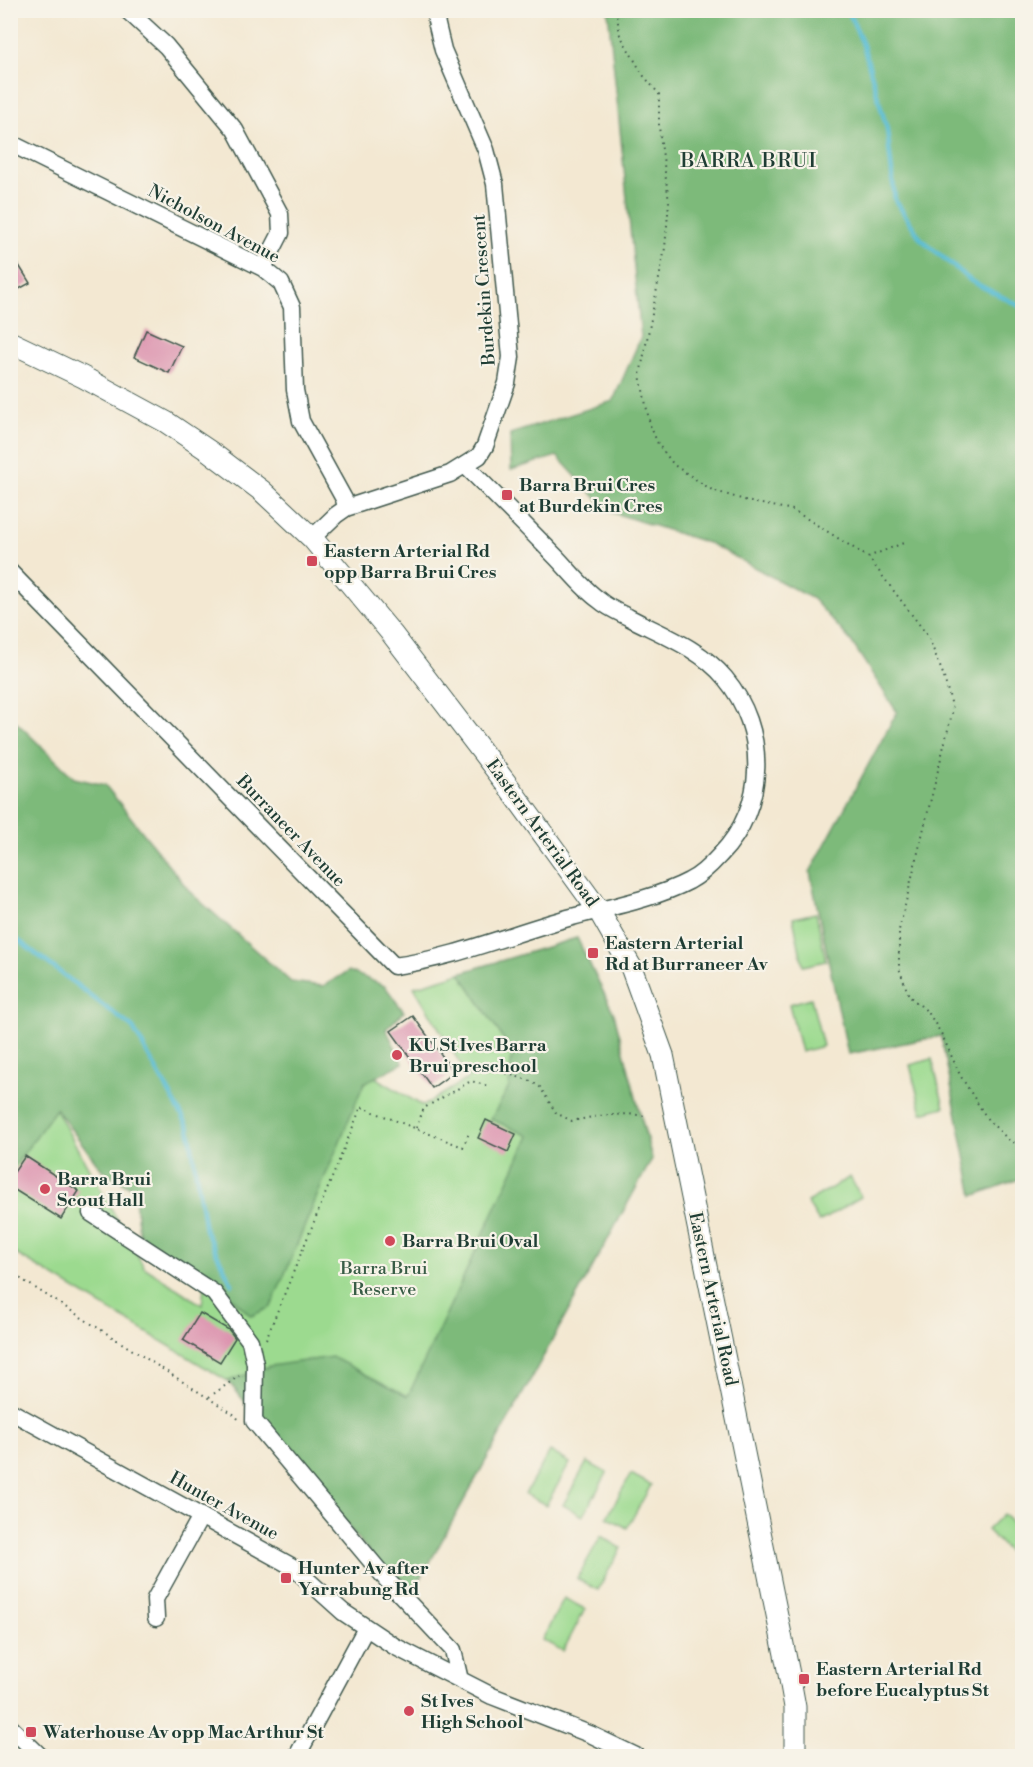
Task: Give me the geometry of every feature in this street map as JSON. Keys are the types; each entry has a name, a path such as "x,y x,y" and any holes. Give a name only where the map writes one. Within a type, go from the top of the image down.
{"main road":[{"name":"Eastern Arterial Road","path":"10,342 83,377 166,422 262,491 312,538 392,634 499,774 599,911 631,967 663,1055 789,1674 795,1707 791,1751"}],"street":[{"path":"127,10 166,46 236,130 275,203 280,214 281,233 263,268"},
{"name":"Burdekin Crescent","path":"312,538 346,508 450,474 479,456 485,446 507,383 511,357 495,184 486,150 443,50 436,21 437,10"},
{"name":"Nicholson Avenue","path":"10,143 263,268 281,283 292,307 295,390 301,421 344,499 346,508"},
{"path":"465,465 600,601 692,650 709,662 738,696 748,718 757,758 754,793 749,812 739,832 727,848 711,865 690,881 599,911"},
{"name":"Burraneer Avenue","path":"10,572 394,966 422,962 599,911"},
{"path":"91,1213 214,1293 250,1341 255,1364 254,1421 387,1580 453,1650 460,1680"},
{"name":"Hunter Avenue","path":"10,1411 293,1567 343,1612 394,1646 492,1696 592,1735 636,1756"},
{"path":"156,1618 155,1599 201,1516"},
{"path":"297,1756 366,1628"},
{"path":"10,1727 40,1756"}],"path":[{"path":"616,10 620,35 643,75 658,94 659,127 669,201 665,249 640,375 650,425 658,444 674,465 712,490 751,502 793,510 868,557 928,636 943,674 953,709 899,930 899,968 909,996 928,1012 942,1035 960,1075 988,1120 1010,1141 1023,1145"},
{"path":"868,557 906,542"},
{"path":"489,1068 531,1081 540,1087 556,1113 572,1121 598,1116 628,1114 647,1116"},
{"path":"416,1128 424,1108 471,1081 488,1086"},
{"path":"208,1398 255,1364 361,1107 462,1147 468,1133"},
{"path":"10,1272 235,1415 242,1424"}],"green space":[{"path":"608,11 1022,11 1022,1178 973,1196 941,1036 848,1054 810,872 897,712 851,641 813,599 711,544 608,511 557,456 511,470 510,434 613,401 641,337"},
{"path":"11,717 74,778 105,785 191,893 291,982 323,986 349,971 385,986 404,1012 386,1029 403,1063 364,1083 271,1307 251,1316 215,1281 161,1251 139,1234 134,1189 102,1170 56,1109 11,1171"},
{"path":"816,913 826,961 803,966 793,918"},
{"name":"Barra Brui Reserve","path":"577,938 614,1014 652,1159 409,1600 228,1381 11,1251 11,1079 55,1108 144,1267 202,1305 217,1171 302,1033 423,1106 469,1078 414,987"},
{"path":"577,938 614,1014 652,1159 409,1600 228,1381 270,1366 332,1357 408,1396 529,1136 491,1119 509,1087 512,1052 460,973"},
{"path":"811,998 823,1046 801,1052 789,1004"},
{"path":"932,1059 944,1107 922,1113 910,1065"},
{"path":"850,1177 861,1197 819,1222 807,1202"},
{"path":"550,1451 570,1463 546,1505 525,1494"},
{"path":"587,1462 607,1473 583,1516 563,1505"},
{"path":"631,1474 651,1485 627,1528 607,1517"},
{"path":"1003,1514 1022,1533 1022,1565 987,1530"},
{"path":"601,1536 621,1548 598,1590 577,1579"},
{"path":"564,1598 585,1609 563,1651 542,1640"}],"building":[{"path":"10,251 30,283 10,294"},
{"path":"146,330 182,346 169,373 134,357"},
{"path":"413,1016 454,1072 432,1088 391,1031"},
{"path":"486,1120 516,1134 508,1152 478,1138"},
{"name":"Barra Brui Scout Hall","path":"25,1156 79,1191 61,1219 10,1187 10,1178"},
{"path":"200,1313 229,1330 235,1338 220,1362 183,1340"}],"waterway":[{"path":"848,10 863,45 887,129 895,200 921,239 971,281 1022,307"},
{"path":"10,934 133,1028 189,1128 205,1230 232,1284"}],"place":[{"name":"Barra Brui Cres at Burdekin Cres","path":"507,495"},
{"name":"Eastern Arterial Rd opp Barra Brui Cres","path":"312,561"},
{"name":"Eastern Arterial Rd at Burraneer Av","path":"593,953"},
{"name":"KU St Ives Barra Brui preschool","path":"397,1055"},
{"name":"Barra Brui Scout Hall","path":"45,1189"},
{"name":"Barra Brui Oval","path":"390,1241"},
{"name":"Hunter Av after Yarrabung Rd","path":"286,1578"},
{"name":"Eastern Arterial Rd before Eucalyptus St","path":"804,1679"},
{"name":"St Ives High School","path":"409,1711"},
{"name":"Waterhouse Av opp MacArthur St","path":"31,1732"}],"district":[{"name":"BARRA BRUI","path":"749,161"}]}
